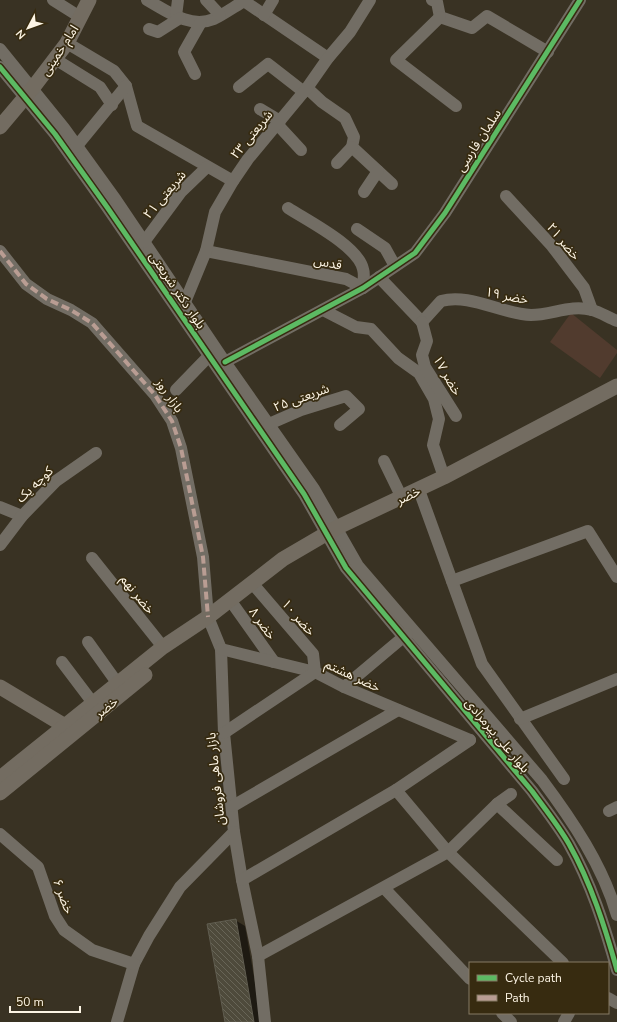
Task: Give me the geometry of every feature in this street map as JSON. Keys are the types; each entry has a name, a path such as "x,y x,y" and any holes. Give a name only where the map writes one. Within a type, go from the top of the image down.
{"main road":[{"name":"امام خمینی","path":"0,127 29,94 55,59 66,43 89,0"},
{"name":"خضر","path":"0,793 69,730 93,703 163,647 208,617 284,559 331,531 444,477 617,386"},
{"name":"خضر","path":"3,771 69,730 170,655 208,617"},
{"path":"0,687 69,730"}],"street":[{"path":"53,0 80,17"},
{"path":"148,0 178,17 201,22 214,19 244,1 328,58"},
{"path":"178,0 178,17"},
{"path":"206,0 220,15"},
{"path":"264,15 273,0"},
{"name":"شریعتی ۲۳","path":"185,302 206,251 216,212 233,181 248,159 306,90 328,58 350,32 370,0"},
{"name":"سلمان فارسی","path":"379,277 415,253 445,213 580,0"},
{"path":"436,1 440,17"},
{"path":"440,17 472,28 488,16 548,52"},
{"path":"149,29 158,32 178,17"},
{"path":"440,17 396,60 456,106"},
{"path":"195,74 184,52 201,22"},
{"path":"66,43 114,71 126,86 137,126 233,181"},
{"name":"بلوار دکتر شریعتی","path":"0,49 29,94 59,131 209,356 309,492"},
{"path":"55,59 100,87 112,105"},
{"path":"239,88 268,64 345,118 354,137 352,147 337,163"},
{"name":"بلوار دکتر شریعتی","path":"0,67 29,94"},
{"path":"76,146 112,105 126,86"},
{"path":"260,108 278,123 301,150"},
{"name":"بلوار دکتر شریعتی","path":"59,131 76,146 269,424 331,531"},
{"path":"352,147 392,184"},
{"name":"شریعتی ۲۱","path":"144,242 181,192 207,166"},
{"path":"364,192 378,171"},
{"name":"خضر ۲۱","path":"506,196 552,246 584,288 592,310"},
{"path":"288,208 338,241 357,257 364,270 363,288"},
{"path":"357,229 385,248 395,266"},
{"name":"بازار روز","path":"0,251 26,284 47,299 71,310 92,323 155,395 172,421 181,448 204,557 208,617"},
{"name":"قدس","path":"206,251 346,279 363,288"},
{"path":"226,362 363,288 379,277 422,322"},
{"name":"خضر ۱۹","path":"422,322 441,301 447,299 460,299 494,308 532,315 562,309 592,310 617,322"},
{"path":"323,310 356,327 371,329 398,358 419,373 434,399 439,419 433,445 444,477"},
{"name":"خضر ۱۷","path":"422,322 426,341 422,355 425,367 456,416"},
{"path":"176,390 209,356"},
{"name":"شریعتی ۲۵","path":"269,424 301,410 346,396 359,409 340,425"},
{"name":"کوچه یک","path":"0,545 22,516 56,481 96,453"},
{"path":"384,461 402,498"},
{"path":"418,490 482,664 564,779"},
{"path":"0,507 22,516"},
{"name":"بلوار علی پیرمرادی","path":"331,531 358,566 542,780 562,806 594,860 614,902 617,915"},
{"name":"بلوار علی پیرمرادی","path":"331,531 346,568 402,638 532,791 569,843 582,870 608,936 617,970"},
{"path":"452,581 588,531 617,577"},
{"name":"خضر نهم","path":"92,558 163,647"},
{"name":"خضر ۱۰","path":"252,583 313,654 315,672"},
{"name":"خضر ۸","path":"230,600 274,662"},
{"name":"بازار ماهی فروشان","path":"117,1022 134,964 149,936 180,886 234,832 233,806 224,733 221,649 208,617"},
{"path":"344,687 412,630"},
{"path":"88,642 118,684"},
{"name":"خضر هشتم","path":"221,649 315,672 344,687 470,740 396,790"},
{"path":"62,662 93,703"},
{"path":"224,733 315,672"},
{"path":"520,719 617,679"},
{"path":"233,806 398,710"},
{"path":"242,880 396,790 448,852 562,962"},
{"path":"258,956 448,852 498,804 511,794"},
{"path":"498,804 557,860"},
{"path":"234,832 242,880 258,956 265,1022"},
{"name":"خضر ۶","path":"0,834 38,867 54,916 64,930 92,950 134,964"},
{"path":"384,888 469,978"},
{"path":"503,1014 511,1022"}],"shaded area":[{"path":"571,313 617,350 617,353 600,378 550,342"}],"building":[{"path":"236,919 254,1022 225,1022 207,924"}],"marked path":[{"path":"0,251 26,284 47,299 71,310 92,323 155,395 172,421 181,448 203,557 208,617"}],"cycle path":[{"path":"225,362 363,288 415,253 445,213 580,0"},
{"path":"0,67 55,134 107,207 304,494 346,568 532,791 560,830 577,859 591,890 617,970"}]}
